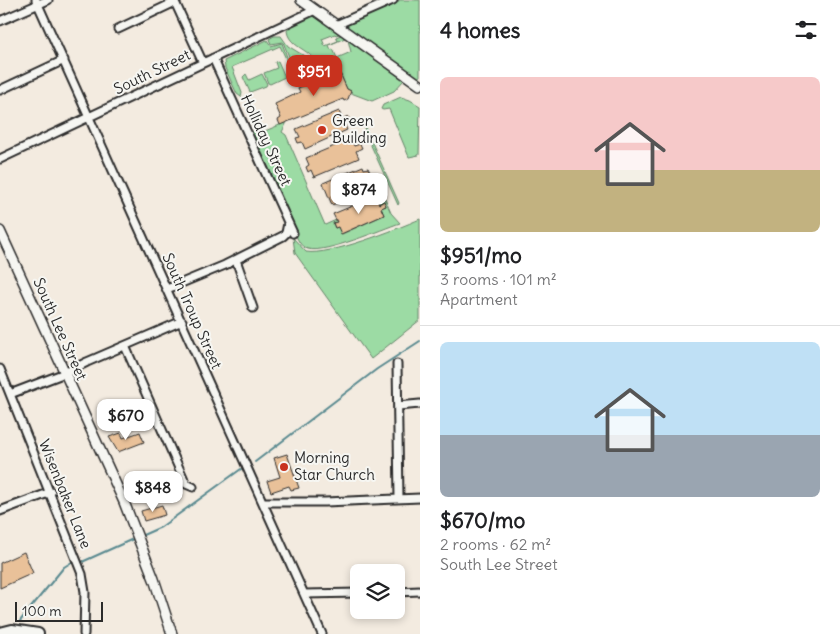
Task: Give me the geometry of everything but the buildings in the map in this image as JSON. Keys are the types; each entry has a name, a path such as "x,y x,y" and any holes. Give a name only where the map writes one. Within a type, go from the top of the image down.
{"main road":[{"path":"0,633 12,630 38,634"}],"street":[{"path":"0,22 37,2 48,0"},
{"path":"301,0 420,85"},
{"path":"336,25 393,0"},
{"path":"118,29 174,1 203,63"},
{"name":"South Troup Street","path":"37,2 322,634"},
{"name":"South Street","path":"0,159 315,10"},
{"name":"Holliday Street","path":"213,58 293,233"},
{"path":"0,90 64,60"},
{"path":"167,289 236,260 283,236 288,223"},
{"name":"South Lee Street","path":"0,231 132,522 172,634"},
{"path":"236,260 254,308"},
{"path":"10,394 65,373 182,321"},
{"path":"125,346 186,484 193,487"},
{"path":"397,364 399,499"},
{"name":"Wisenbaker Lane","path":"0,369 82,574 86,592 84,634"},
{"path":"398,406 420,404"},
{"path":"0,511 50,492"},
{"path":"263,502 420,498"},
{"path":"405,592 420,591"},
{"path":"304,594 350,593"}],"green space":[{"path":"400,0 420,0 420,81 345,27 349,22"},
{"path":"310,16 318,17 339,34 322,39 325,46 338,41 336,37 341,35 345,38 329,45 337,58 351,52 348,40 404,80 394,91 372,101 351,93 347,89 339,71 337,72 334,67 307,78 313,69 314,62 312,57 295,44 287,31 290,26"},
{"path":"274,36 281,36 288,46 306,57 306,68 295,71 283,42 271,44 269,39"},
{"path":"267,40 271,46 282,43 293,74 280,46 232,67 242,93 241,97 237,94 225,68 224,61"},
{"path":"278,61 285,77 270,84 264,73 277,68 275,62"},
{"path":"246,74 249,80 262,74 267,84 266,86 250,92 243,77"},
{"path":"401,97 420,106 419,155 409,157 389,109 381,109 383,105"},
{"path":"287,122 282,132 286,135 325,225 336,220 337,222 333,224 335,228 338,227 342,234 384,215 381,208 386,206 384,202 379,204 378,202 385,199 391,213 400,223 340,245 316,250 303,246 296,236 252,133 255,128 260,133"},
{"path":"365,127 399,203 398,205 364,130"},
{"path":"420,219 420,320 371,359 295,253 293,238 306,252 331,250 363,241"}],"waterway":[{"path":"255,462 377,369 420,341"},
{"path":"143,535 161,527 241,469"},
{"path":"82,562 133,539"},
{"path":"20,621 64,567 72,562"}],"place":[{"name":"Green Building","path":"322,130"},
{"name":"Morning Star Church","path":"284,467"}]}
